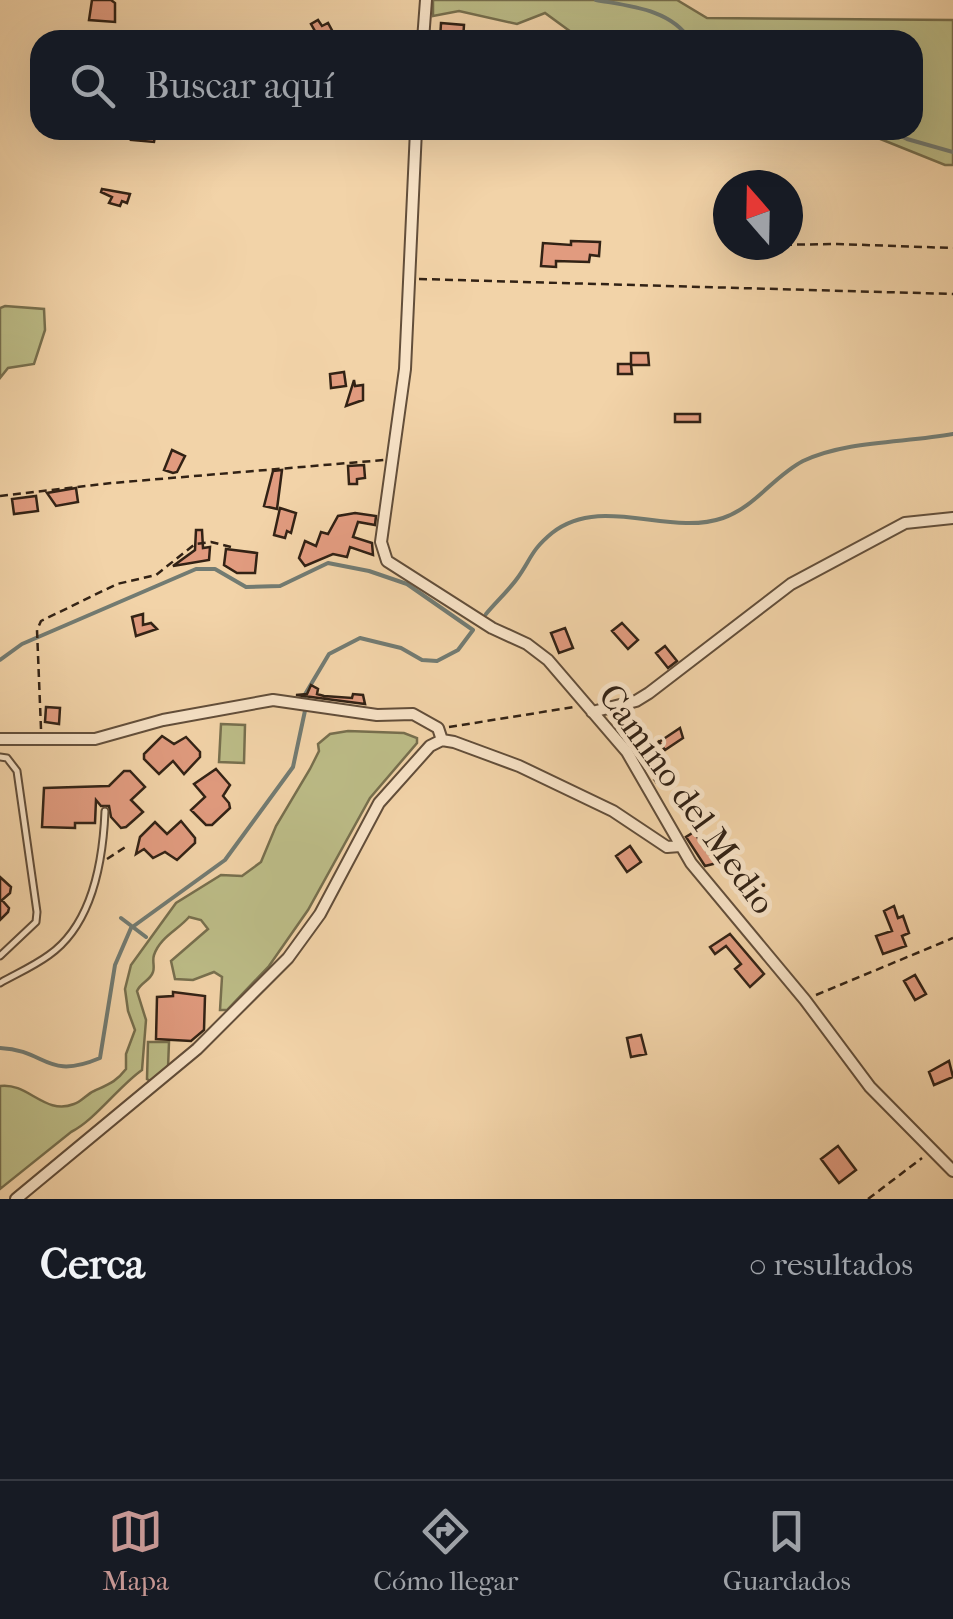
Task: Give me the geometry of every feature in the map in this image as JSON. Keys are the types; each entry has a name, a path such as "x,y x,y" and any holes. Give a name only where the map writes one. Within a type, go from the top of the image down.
{"street":[{"path":"423,30 426,0"},
{"name":"Camino del Medio","path":"415,140 404,368 380,542 387,561 492,628 539,651 627,752 680,846 730,912 806,1000 870,1086 953,1171"},
{"path":"589,708 636,701 790,584 906,523 953,518"},
{"path":"0,739 95,740 164,720 273,700 377,715 413,714 440,734 613,811 667,847 680,846"},
{"path":"16,1199 197,1049 288,958 320,914 379,802 440,734"}],"lane":[{"path":"0,757 7,758 17,770 37,912 36,922 0,956"},
{"path":"0,982 49,956 81,921 100,861 105,811"}],"path":[{"path":"803,246 953,248"},
{"path":"408,278 953,294"},
{"path":"0,496 390,460"},
{"path":"40,740 37,630 41,621 117,584 156,576 194,544 211,542 231,547"},
{"path":"440,734 589,708"},
{"path":"100,861 127,846"},
{"path":"806,1000 953,938"},
{"path":"868,1199 933,1150"}],"green space":[{"path":"433,0 677,0 707,18 953,20 953,165 883,140 923,140 923,30 568,30 545,13 517,24 459,11 433,16"},
{"path":"0,308 44,309 45,330 34,364 8,368 0,378"},
{"path":"221,724 245,725 244,763 219,762"},
{"path":"404,733 417,738 417,743 370,798 308,910 269,966 227,1010 220,1010 222,977 214,972 193,980 175,979 171,961 208,929 201,920 189,917 160,943 152,975 137,991 146,1020 142,1070 89,1120 0,1189 0,1086 10,1086 45,1103 64,1107 112,1082 126,1069 126,1054 135,1030 125,989 131,965 176,903 221,875 242,876 261,862 276,826 319,751 318,744 330,734"},
{"path":"148,1042 169,1042 168,1068 152,1082 147,1079"}],"building":[{"path":"92,0 115,3 115,22 89,20"},
{"path":"318,20 322,26 328,23 332,30 314,30 311,24"},
{"path":"441,23 464,25 464,30 441,30"},
{"path":"102,189 130,194 127,203 109,203 112,197"},
{"path":"571,241 600,242 599,256 590,255 589,262 556,261 556,267 541,266 543,243 571,245"},
{"path":"631,353 648,353 649,365 631,365 632,374 618,374 618,364 631,364"},
{"path":"344,372 346,386 331,388 330,374"},
{"path":"354,380 355,386 363,385 363,400 346,406"},
{"path":"675,414 700,414 700,422 675,422"},
{"path":"172,450 185,456 173,473 164,470"},
{"path":"364,465 365,478 349,484 348,466"},
{"path":"282,470 277,509 264,506 273,471"},
{"path":"76,488 78,502 56,506 47,493"},
{"path":"36,496 38,511 14,514 12,499"},
{"path":"280,508 296,513 291,533 287,531 285,538 274,535"},
{"path":"338,516 376,516 375,525 358,522 353,537 372,543 373,555 350,547 347,557 333,554 305,566 299,558 305,541 316,546 321,532 328,534"},
{"path":"196,530 202,530 203,548 210,547 209,560 173,566 195,550"},
{"path":"226,549 257,553 255,573 237,573 224,565"},
{"path":"143,614 143,625 151,623 157,629 136,636 132,617"},
{"path":"622,623 638,640 628,649 612,631"},
{"path":"565,628 573,648 559,653 551,633"},
{"path":"665,646 677,661 668,668 656,653"},
{"path":"311,685 324,696 363,695 365,704 296,695 307,694"},
{"path":"46,707 60,708 59,724 45,722"},
{"path":"680,728 683,738 665,750 659,742"},
{"path":"162,736 174,744 186,737 200,752 184,774 173,761 159,774 144,759 144,754"},
{"path":"640,745 653,763 660,758 669,767 656,782 635,749"},
{"path":"216,769 230,785 223,796 230,808 212,825 206,825 191,810 205,797 194,784"},
{"path":"124,771 130,771 145,787 131,800 143,812 126,827 121,828 111,817 109,806 101,806 96,800 95,823 75,823 75,828 42,827 44,788 109,786"},
{"path":"181,821 195,843 177,860 165,852 153,858 144,849 136,854 140,837 155,822 167,834"},
{"path":"694,832 717,863 705,866 686,837"},
{"path":"630,846 641,862 627,872 616,856"},
{"path":"0,877 11,887 2,900 8,912 0,920"},
{"path":"894,906 898,918 903,916 909,933 902,936 906,946 883,954 876,936 892,931 884,911"},
{"path":"730,934 764,974 750,987 735,969 741,964 726,946 715,954 710,947"},
{"path":"915,975 926,994 915,1000 904,981"},
{"path":"173,992 205,996 204,1030 191,1041 156,1039 157,997 173,996"},
{"path":"641,1035 646,1054 631,1057 627,1038"},
{"path":"949,1061 953,1077 934,1085 929,1072"},
{"path":"838,1146 856,1170 839,1183 821,1159"}],"waterway":[{"path":"596,0 661,15 682,30"},
{"path":"911,140 953,152"},
{"path":"486,614 516,580 539,545 571,522 614,516 680,523 723,518 745,507 793,467 820,454 953,434"},
{"path":"0,660 22,644 196,569 215,569 246,587 280,586 328,563 369,571 407,584 473,630 458,650 437,661 422,660 401,648 360,638 329,654 304,696 306,706 293,767 225,860 131,928 115,965 100,1058 82,1064 57,1065 0,1048"},
{"path":"121,918 146,937"}]}
